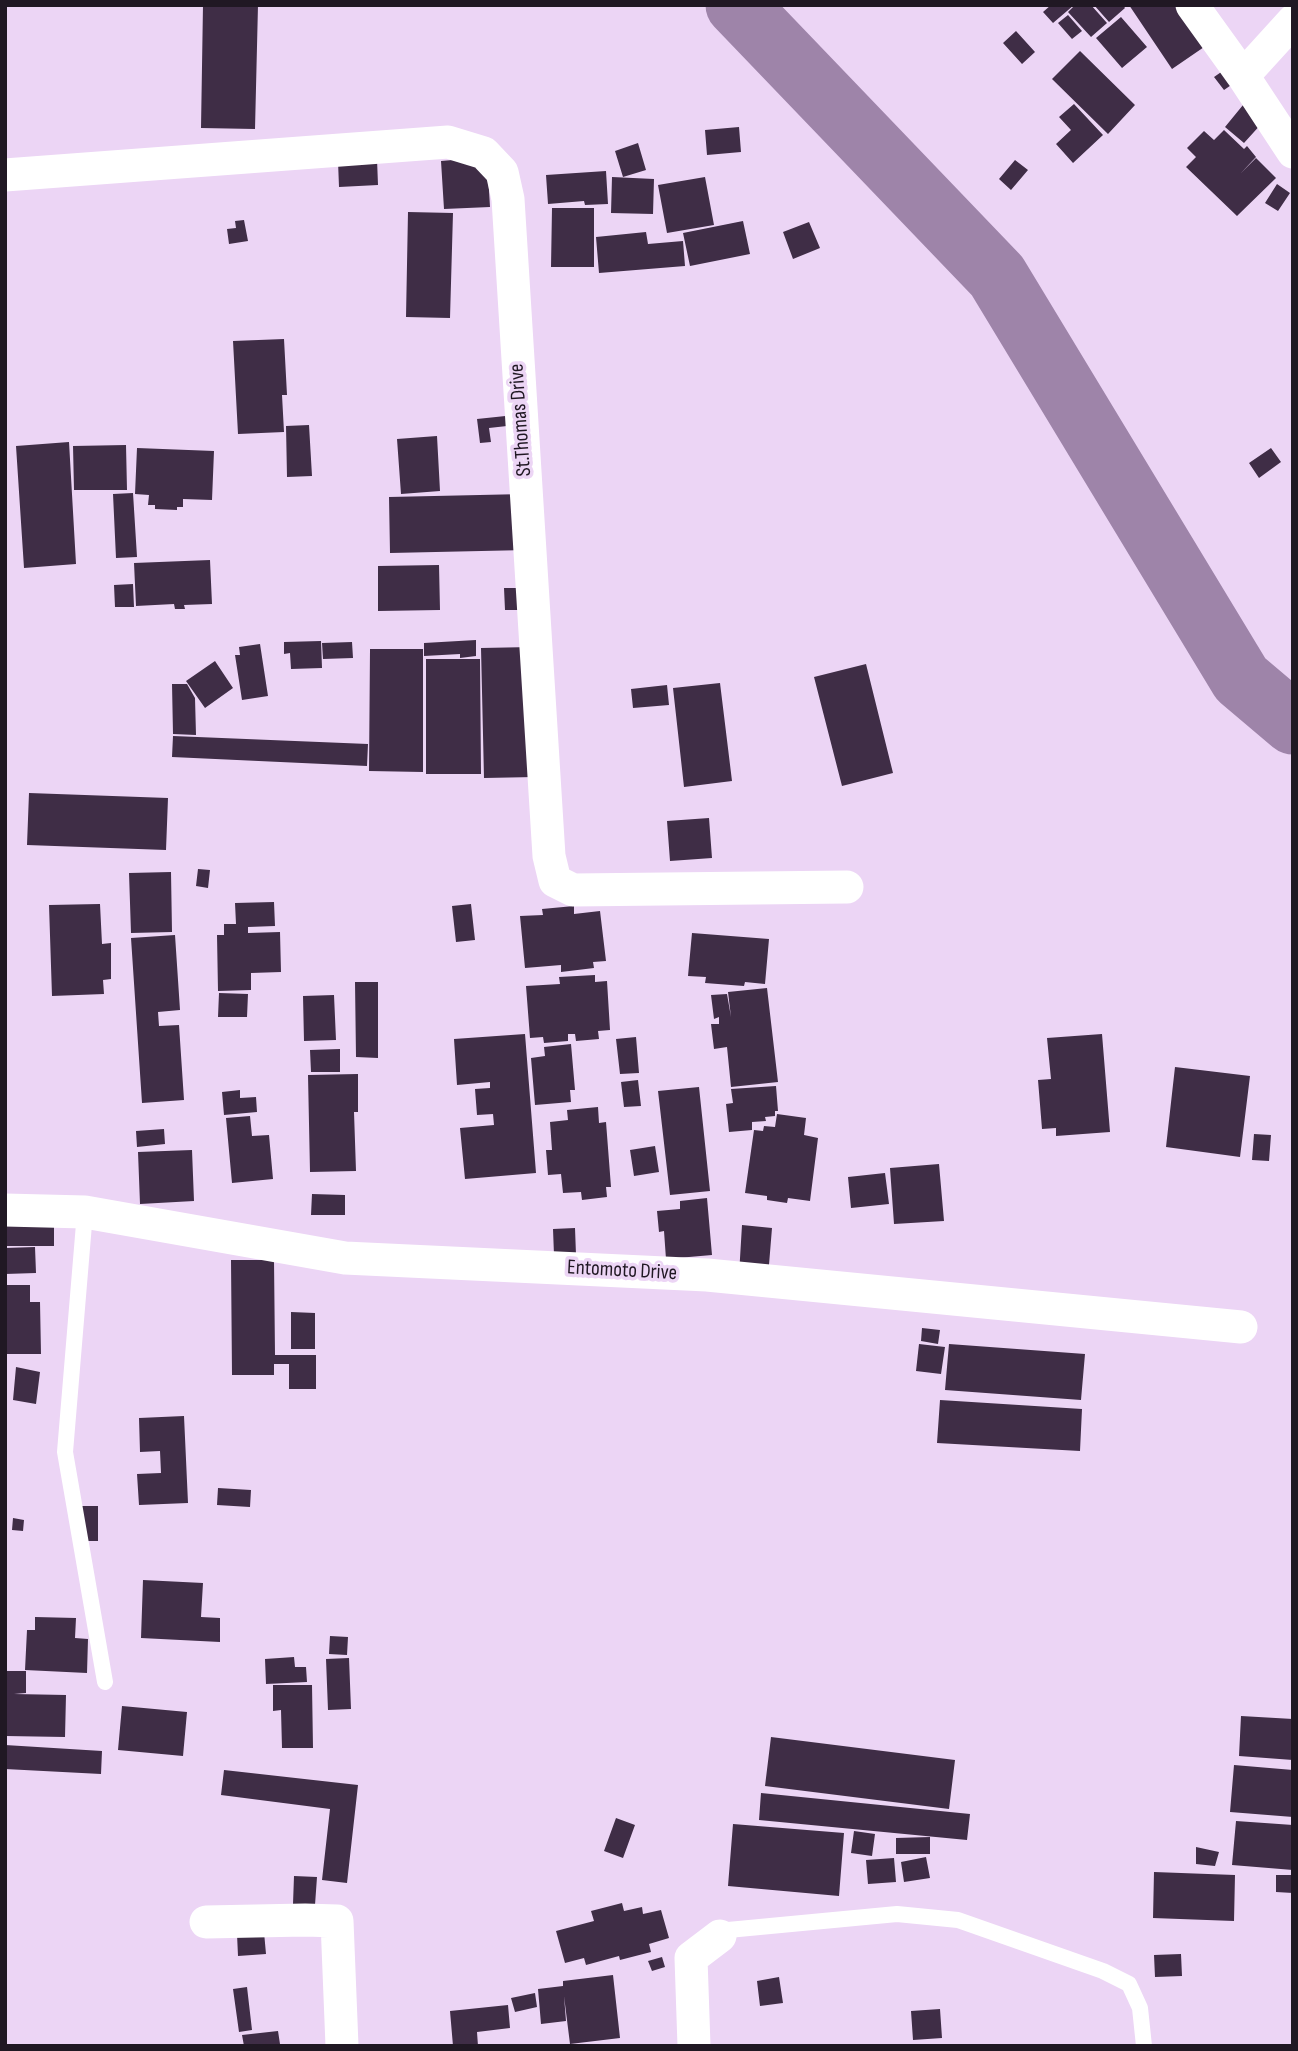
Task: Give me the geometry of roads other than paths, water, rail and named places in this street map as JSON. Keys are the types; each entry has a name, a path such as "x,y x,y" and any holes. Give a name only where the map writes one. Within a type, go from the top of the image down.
{"street":[{"path":"1192,5 1293,152"},
{"path":"1243,76 1293,21"},
{"name":"St.Thomas Drive","path":"5,175 448,142 484,153 502,173 508,199 549,856 555,881 573,890 847,887"},
{"name":"Entomoto Drive","path":"5,1210 85,1212 345,1258 707,1275 1241,1327"},
{"path":"206,1922 337,1922 342,2046"},
{"path":"694,2046 691,1958 720,1936"}],"lane":[{"path":"85,1212 65,1452 105,1682"},
{"path":"720,1936 728,1930 897,1914 958,1920 1103,1971 1129,1984 1140,2008 1143,2046"}],"waterway":[{"path":"737,5 997,276 1241,679 1293,723"}]}
